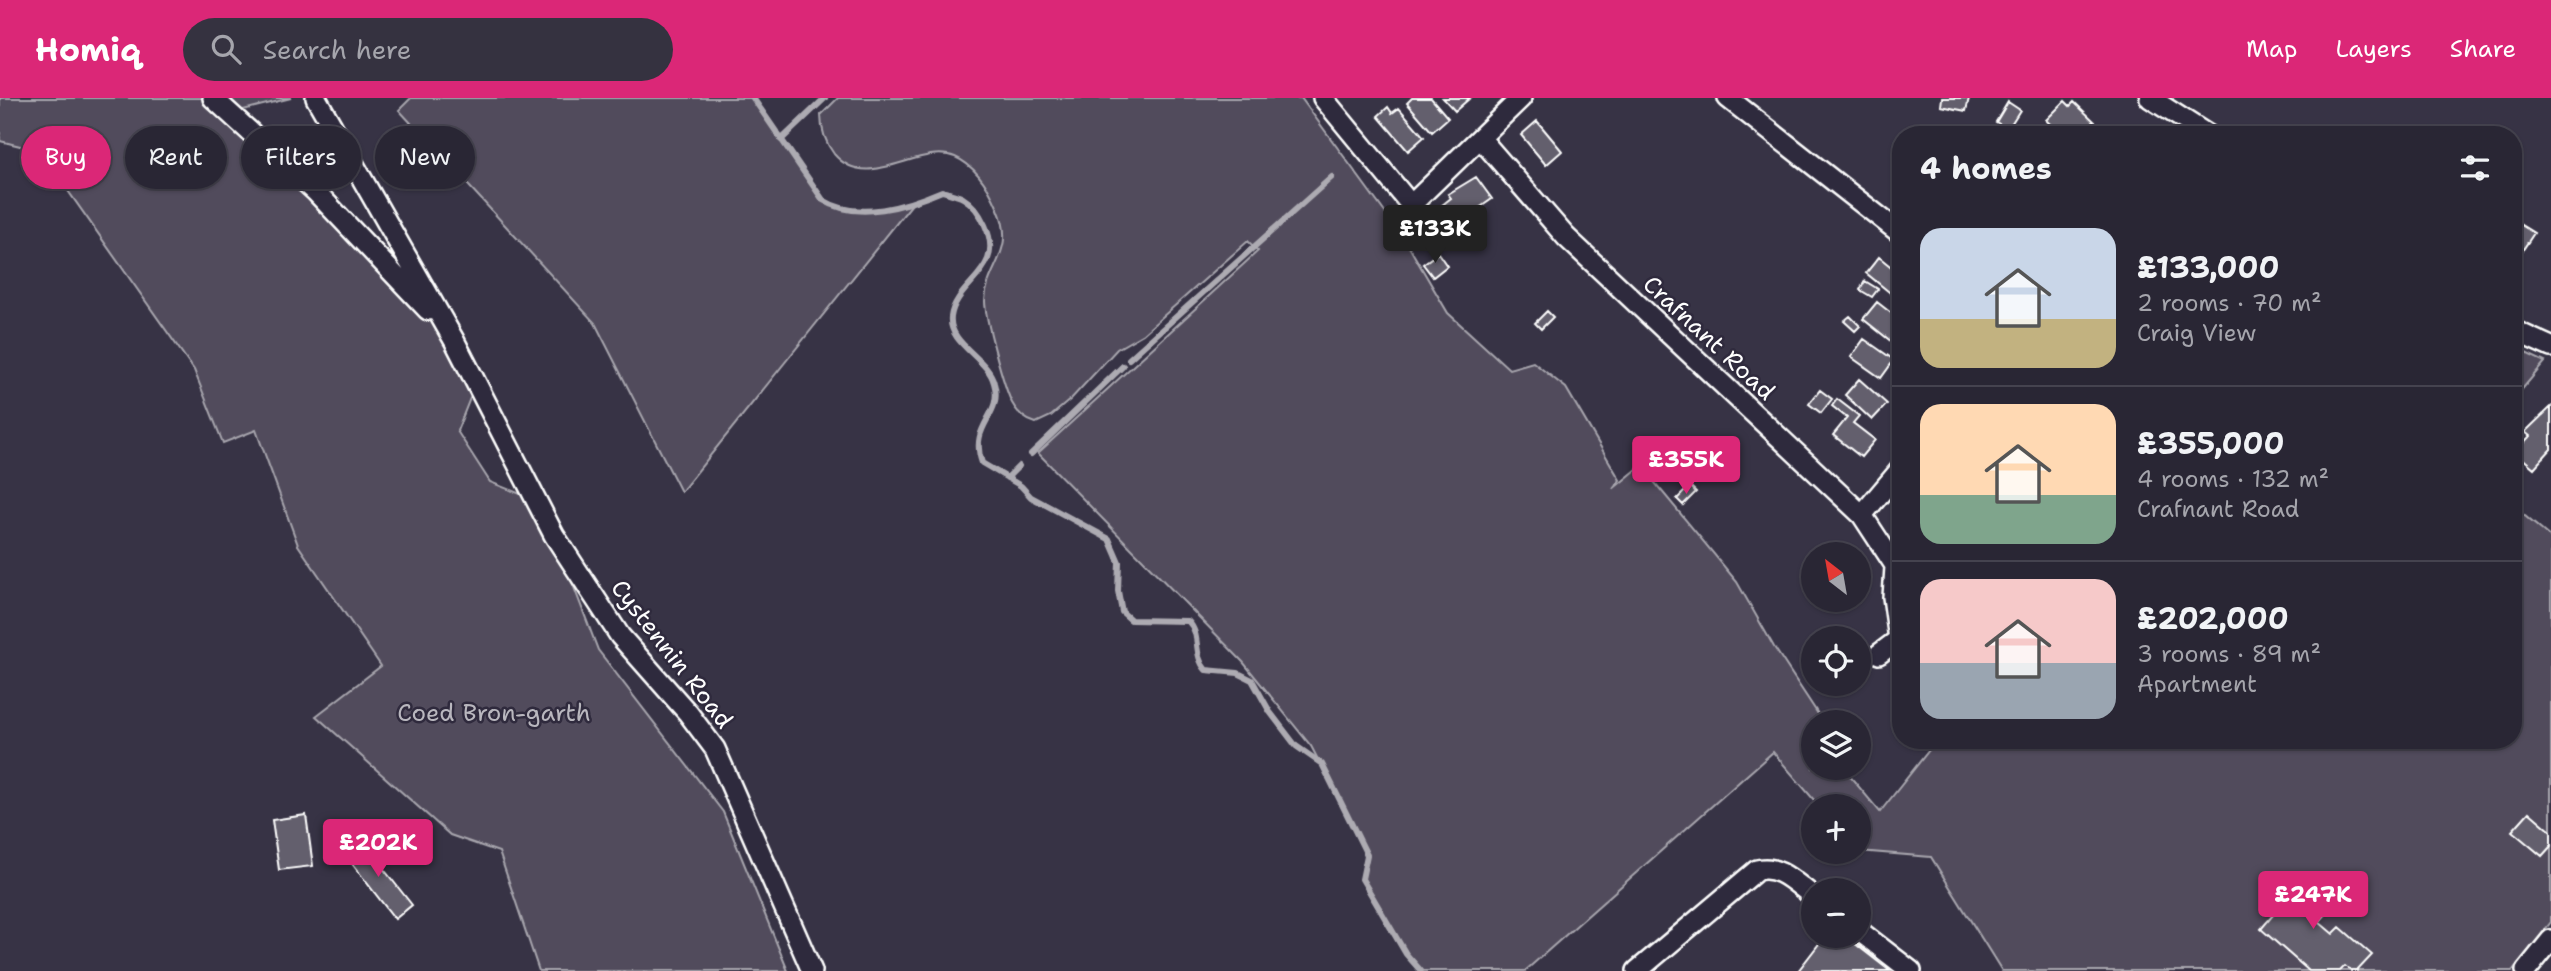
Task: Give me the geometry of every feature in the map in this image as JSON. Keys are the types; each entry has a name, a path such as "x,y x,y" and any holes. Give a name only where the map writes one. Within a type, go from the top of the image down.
{"street":[{"path":"213,98 316,192 454,340"},
{"path":"316,98 454,340"},
{"path":"1323,98 1411,205 1521,98"},
{"path":"1728,98 1892,227"},
{"path":"2150,98 2194,126"},
{"name":"Crafnant Road","path":"1481,139 1566,237 1861,515 1892,561"},
{"path":"2522,334 2551,348"},
{"name":"Cystennin Road","path":"454,340 554,535 620,636 688,713 715,749 812,971"},
{"path":"1861,515 1892,479"},
{"path":"1879,654 1892,645"},
{"path":"1637,971 1757,870 1768,867 1781,872 1801,887"},
{"path":"1871,940 1911,971"},
{"path":"2526,971 2551,940"}],"green space":[{"name":"Coed Bron-garth","path":"0,98 291,98 231,113 244,126 241,126 241,189 306,189 454,340 476,383 457,431 490,482 536,500 554,535 598,650 723,812 788,971 539,971 499,852 450,835 316,716 381,666 298,545 256,430 223,443 194,370 67,189 111,189 111,126 21,126 21,146 0,141"},
{"path":"411,98 753,98 823,200 855,210 912,204 681,492 595,323 472,189 475,189 475,126 414,126 399,110"},
{"path":"838,98 1301,98 1405,240 1448,313 1509,369 1533,362 1566,388 1620,480 1613,489 1641,466 1737,582 1801,688 1801,696 1806,696 1815,710 1801,710 1801,780 1853,780 1865,794 1809,794 1773,752 1525,971 1421,971 1406,954 1362,879 1367,854 1311,746 1243,662 1038,453 1258,251 1248,241 1143,334 1117,349 1071,399 1051,416 1036,423 1032,422 1022,416 1012,403 988,322 985,301 990,278 1002,248 1003,224 998,209 976,172 963,161 941,154 878,169 847,165 834,154 822,125 821,115"},
{"path":"2522,351 2545,362 2522,389"},
{"path":"2522,514 2551,538 2551,922 2512,971 2002,971 1931,857 1871,852 1871,801 1880,812 1930,749 2522,749"}],"building":[{"path":"1412,98 1431,98 1448,118 1432,132 1407,103"},
{"path":"1443,98 1470,98 1455,111"},
{"path":"1942,98 1969,98 1966,111 1941,106"},
{"path":"2065,101 2070,106 2074,102 2096,123 2093,126 2052,126 2046,120"},
{"path":"2008,102 2020,110 2010,126 1996,122"},
{"path":"1388,107 1392,113 1399,108 1424,137 1408,151 1378,116"},
{"path":"1537,121 1562,151 1546,165 1521,135"},
{"path":"1476,177 1492,199 1465,218 1471,226 1460,233 1441,206 1451,198 1448,194"},
{"path":"2522,226 2534,233 2522,251"},
{"path":"1438,253 1447,266 1433,277 1423,264"},
{"path":"1879,257 1892,268 1892,294 1866,273"},
{"path":"1865,281 1878,289 1872,297 1860,290"},
{"path":"1877,302 1892,314 1892,342 1863,319"},
{"path":"1547,311 1553,317 1541,329 1535,323"},
{"path":"1850,316 1860,326 1855,331 1844,321"},
{"path":"1864,339 1892,359 1892,363 1881,378 1851,357"},
{"path":"1859,379 1887,404 1872,420 1845,395"},
{"path":"1820,390 1832,399 1821,413 1809,404"},
{"path":"1837,399 1859,416 1853,423 1875,440 1861,457 1833,435 1847,418 1832,406"},
{"path":"2551,407 2551,449 2534,468 2522,458 2522,445 2530,436 2525,432"},
{"path":"1690,486 1696,492 1683,505 1677,499"},
{"path":"2529,812 2551,831 2551,846 2542,856 2512,831"},
{"path":"306,815 313,866 279,870 272,820"},
{"path":"360,839 412,905 395,919 343,852"},
{"path":"2309,875 2338,901 2319,922 2333,934 2340,927 2372,955 2357,971 2351,971 2345,966 2340,971 2309,971 2261,929 2274,914 2264,906 2274,895 2284,903"},
{"path":"1816,948 1860,948 1890,971 1798,971"}],"waterway":[{"path":"753,98 823,200 837,207 867,211 914,202 942,191 963,198 975,209 985,225 990,251 984,267 957,301 951,317 956,335 984,366 994,383 994,404 979,439 982,463 1021,486 1031,497 1109,539 1119,562 1118,591 1122,612 1131,620 1188,621 1195,632 1199,658 1206,670 1238,673 1252,680 1270,712 1296,746 1322,764 1367,855 1362,879 1406,954 1421,971"},
{"path":"781,140 825,98"},
{"path":"1129,359 1332,177"},
{"path":"1031,454 1123,366"},
{"path":"1007,478 1019,466"}]}
